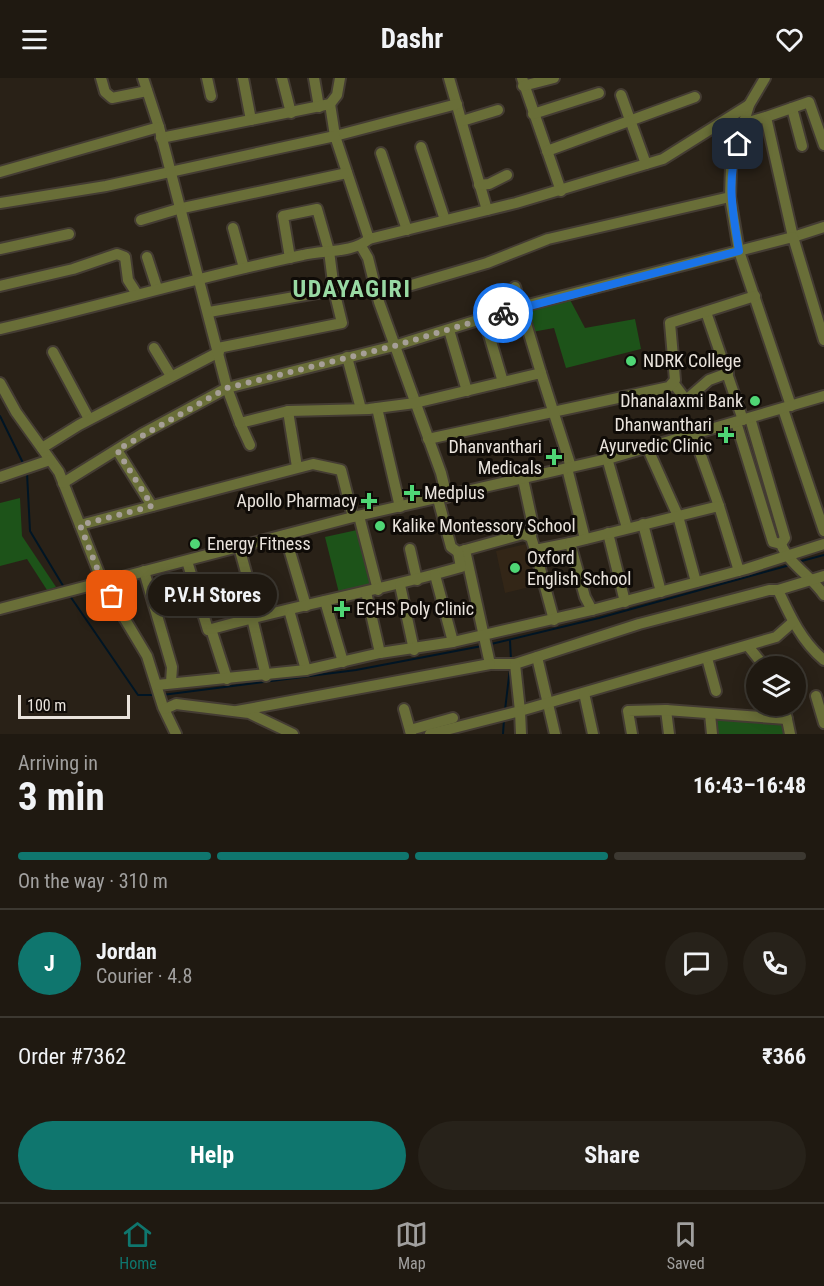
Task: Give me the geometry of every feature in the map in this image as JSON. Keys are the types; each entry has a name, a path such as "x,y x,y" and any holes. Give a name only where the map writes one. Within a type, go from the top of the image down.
{"street":[{"path":"101,78 105,92 112,98 147,91"},
{"path":"143,78 160,132 178,209 209,312 227,388 250,445"},
{"path":"207,78 212,96"},
{"path":"243,78 252,120"},
{"path":"282,78 291,113"},
{"path":"314,78 347,173 377,295 428,439 451,547 462,551 524,534 531,537"},
{"path":"0,172 160,132 252,120 324,105 337,95 340,78"},
{"path":"449,78 487,210"},
{"path":"554,78 522,82 561,191"},
{"path":"765,78 749,105 732,166 730,196 739,251 755,296 824,531"},
{"path":"533,114 599,93"},
{"path":"621,95 646,164"},
{"path":"547,152 695,97"},
{"path":"745,123 809,102 824,145"},
{"path":"0,203 106,186 334,136 457,104"},
{"path":"0,329 198,278 365,243 444,220 561,191 663,159 749,105"},
{"path":"792,108 802,146"},
{"path":"462,121 498,111"},
{"path":"766,117 793,237 824,340"},
{"path":"421,147 444,220"},
{"path":"381,153 407,230"},
{"path":"141,220 178,209 347,173"},
{"path":"479,185 489,184 507,175"},
{"path":"377,295 488,263 548,239 730,196"},
{"path":"42,448 89,419 218,350 342,322 334,290 329,251 319,212 314,208 283,216 290,258"},
{"path":"63,483 227,388 394,346 520,307 824,227"},
{"path":"233,228 244,268"},
{"path":"0,249 69,234"},
{"path":"0,286 73,269 117,254 125,257 128,280 137,294"},
{"path":"147,257 158,288"},
{"path":"515,287 569,467 585,539"},
{"path":"209,312 334,290"},
{"path":"728,373 709,380 686,400 674,384 670,323 755,296"},
{"path":"706,312 785,538 786,553 815,577 824,595"},
{"path":"484,318 503,382"},
{"path":"449,330 467,390"},
{"path":"154,348 171,376"},
{"path":"54,352 89,419"},
{"path":"347,357 361,409"},
{"path":"240,423 288,411 377,408 415,403 542,373"},
{"path":"0,383 63,483 102,581 147,656 164,708 176,734"},
{"path":"428,439 674,384"},
{"path":"0,609 356,516 442,498 607,458 823,399"},
{"path":"377,408 400,507"},
{"path":"288,411 297,467"},
{"path":"693,433 739,571"},
{"path":"647,447 678,516 696,582"},
{"path":"117,450 152,506"},
{"path":"607,458 627,528"},
{"path":"0,477 50,460"},
{"path":"80,525 297,467 313,464 341,470 356,516 372,591 380,653"},
{"path":"523,479 532,521 531,537 554,620"},
{"path":"535,550 719,506"},
{"path":"643,524 660,592"},
{"path":"608,533 625,602"},
{"path":"285,535 306,606"},
{"path":"570,543 585,597 592,610"},
{"path":"157,687 171,682 178,684 227,680 306,670 380,653 414,650 453,642 486,642 554,620 739,571 786,553 824,544"},
{"path":"239,548 266,676"},
{"path":"410,549 417,580"},
{"path":"187,561 208,630 255,617 400,585 461,567 462,551"},
{"path":"462,551 490,664"},
{"path":"144,571 172,667 171,682"},
{"path":"435,575 453,642"},
{"path":"237,711 490,664 512,664 639,624 769,590 778,590 815,577"},
{"path":"400,585 414,650"},
{"path":"778,590 793,622 813,651 824,660"},
{"path":"325,601 343,662"},
{"path":"289,610 306,670"},
{"path":"430,734 549,704 748,646 776,637 793,622"},
{"path":"211,629 227,680"},
{"path":"748,646 756,656"},
{"path":"537,657 555,734"},
{"path":"707,658 716,691"},
{"path":"512,664 510,714 521,734"},
{"path":"584,693 593,734"},
{"path":"816,696 824,723"},
{"path":"164,708 176,704 249,713 293,734"},
{"path":"404,709 410,732 453,718"},
{"path":"632,734 628,711 666,710 787,719"},
{"path":"666,710 669,734"},
{"path":"710,714 712,734"},
{"path":"786,716 790,734"}],"shaded area":[{"name":"Oxford English School","path":"526,544 534,586 505,593 496,551"}],"green space":[{"path":"568,296 585,328 635,319 641,349 566,368 554,328 532,332 524,309"},
{"path":"20,498 22,536 56,587 47,590 27,559 0,566 0,503"},
{"path":"357,530 371,586 339,593 325,537"},
{"path":"713,720 785,724 787,734 715,734"}],"waterway":[{"path":"0,416 24,465"},
{"path":"27,473 30,531 65,589"},
{"path":"798,562 824,555"},
{"path":"491,644 599,618 790,565"},
{"path":"70,596 138,695 156,695"},
{"path":"510,641 511,660"},
{"path":"162,695 356,670 482,646"},
{"path":"505,710 510,668"},
{"path":"503,734 504,719"}],"way so far":[{"path":"112,596 102,581 80,525 152,506 117,450 227,388 394,346 503,313"}],"place":[{"name":"NDRK College","path":"631,361"},
{"name":"Dhanalaxmi Bank","path":"755,401"},
{"name":"Dhanwanthari Ayurvedic Clinic","path":"726,435"},
{"name":"Dhanvanthari Medicals","path":"554,457"},
{"name":"Medplus","path":"412,493"},
{"name":"Apollo Pharmacy","path":"369,501"},
{"name":"Kalike Montessory School","path":"380,526"},
{"name":"Energy Fitness","path":"195,544"},
{"name":"Oxford English School","path":"515,568"},
{"name":"P.V.H Stores","path":"112,596"},
{"name":"ECHS Poly Clinic","path":"342,609"}],"district":[{"name":"UDAYAGIRI","path":"352,289"}],"route":[{"path":"503,313 739,251 730,196 732,166 738,144"}]}
